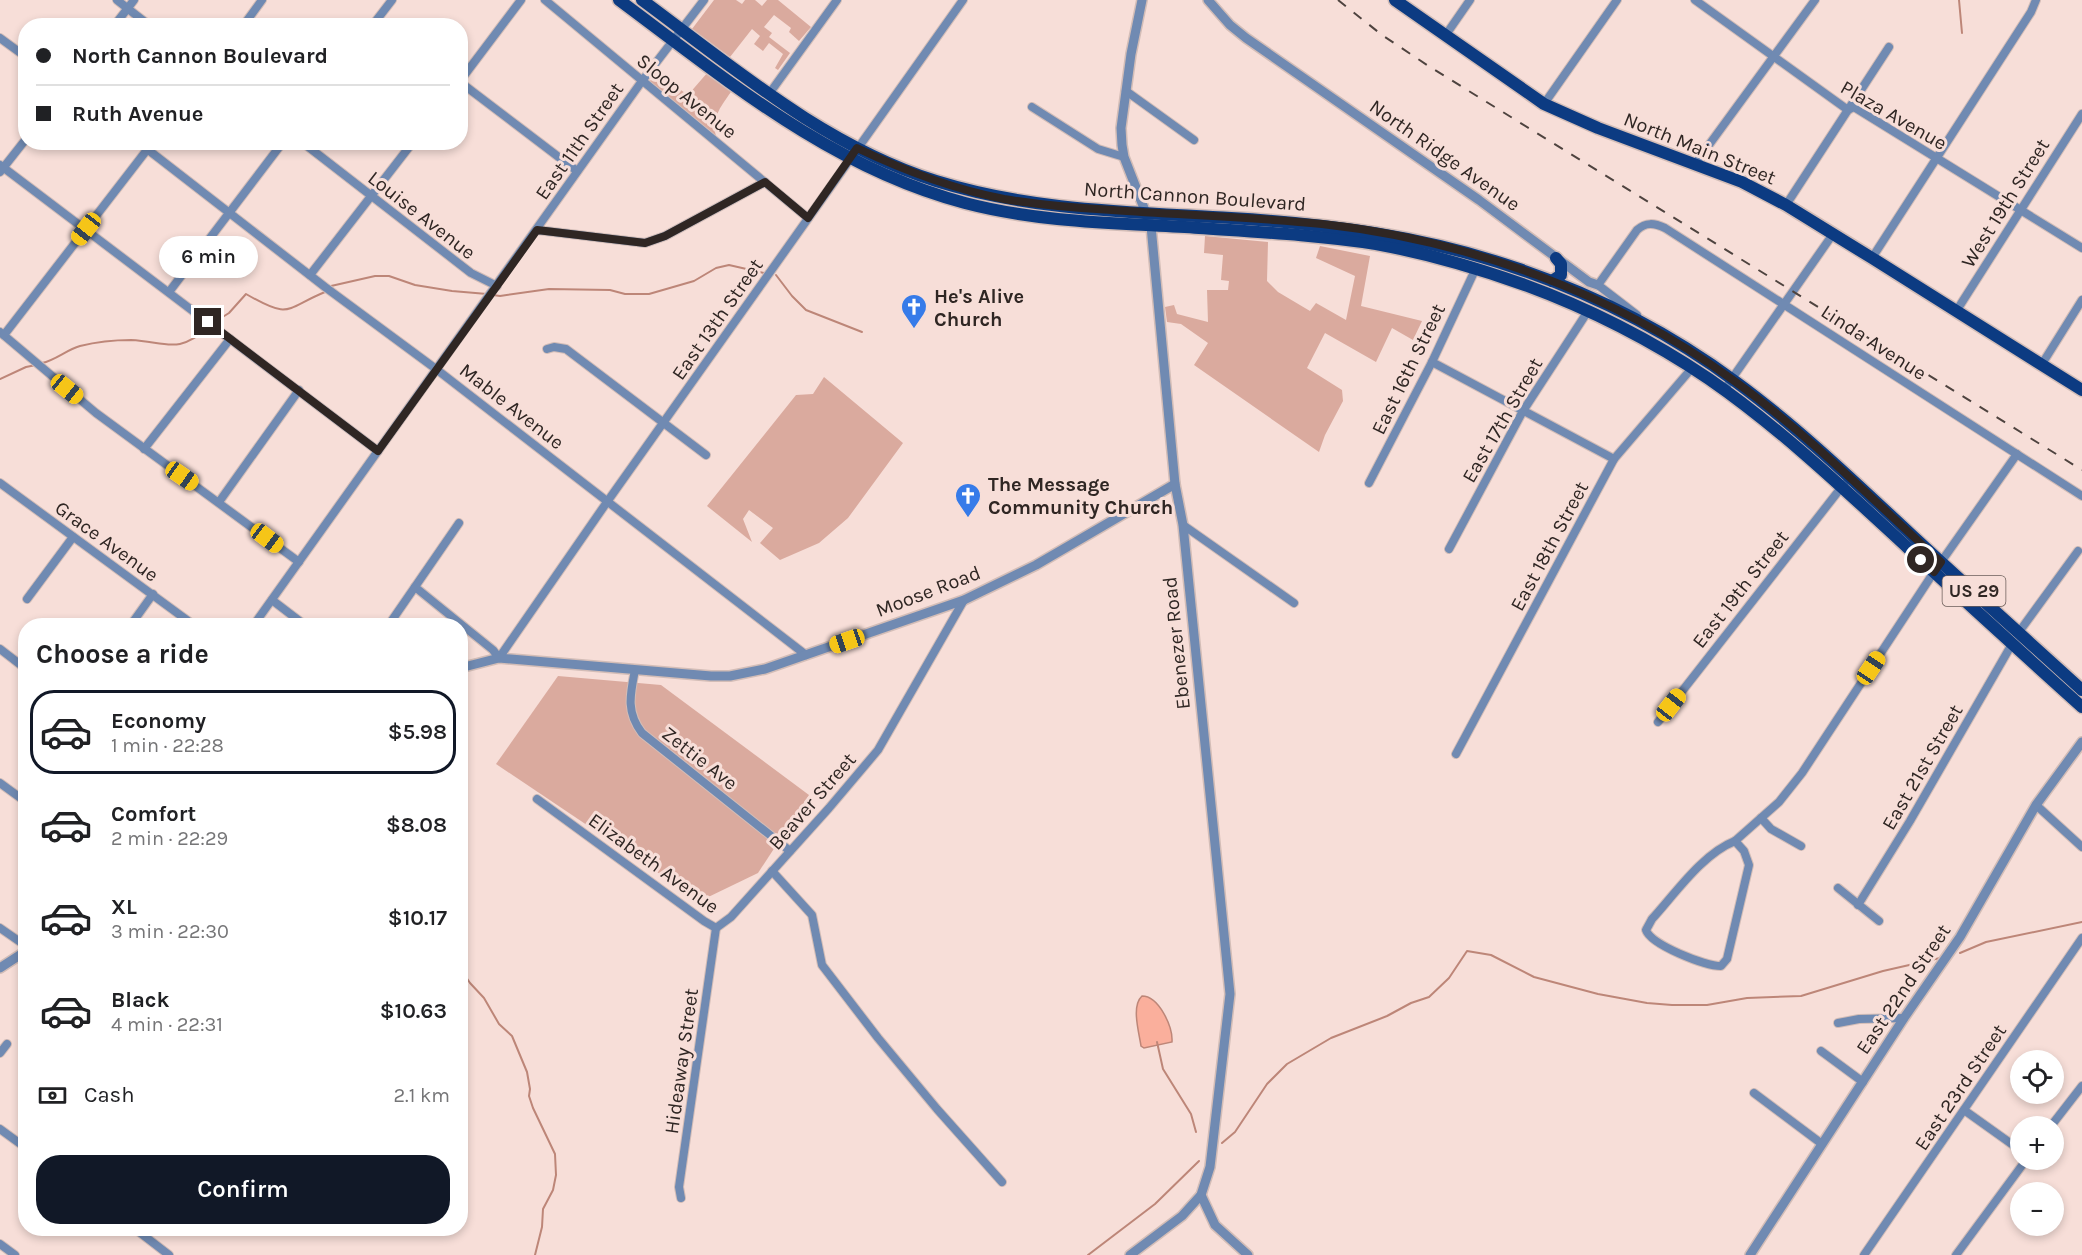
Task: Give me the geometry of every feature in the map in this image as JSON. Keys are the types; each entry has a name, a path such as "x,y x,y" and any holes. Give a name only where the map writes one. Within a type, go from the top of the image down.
{"main road":[{"name":"North Cannon Boulevard","path":"619,0 677,34 820,129 922,177 990,195 1040,204 1318,224 1384,233 1471,254 1552,281 1596,300 1665,337 1732,379 1794,429 1845,483"},
{"name":"North Cannon Boulevard","path":"642,0 677,34 777,115 850,159 890,178 929,192 988,209 1036,216 1336,239 1396,249 1476,268 1588,311 1692,368 1779,432 1845,483 1938,567 2019,632 2082,690"},
{"name":"North Main Street","path":"1395,0 1544,104 1598,128 1742,182 1786,205 2082,390"},
{"path":"1552,281 1562,275 1561,264 1556,258"},
{"name":"North Cannon Boulevard","path":"1938,567 2012,644 2082,707"}],"street":[{"path":"117,0 140,18"},
{"path":"120,18 134,0"},
{"path":"249,18 262,0"},
{"path":"378,18 392,0"},
{"path":"468,70 521,0"},
{"name":"Sloop Avenue","path":"545,0 808,218"},
{"name":"East 11th Street","path":"259,618 577,171 704,0"},
{"path":"769,94 837,0"},
{"name":"East 13th Street","path":"499,658 607,501 963,0"},
{"name":"Ebenezer Road","path":"1130,1255 1182,1216 1201,1195 1210,1167 1230,994 1183,525 1175,484 1151,226 1124,157 1120,128 1142,0"},
{"name":"North Ridge Avenue","path":"1208,0 1230,26 1246,38 1479,200 1589,282 1598,285 1665,337"},
{"path":"1446,36 1470,0"},
{"path":"1544,104 1617,0"},
{"name":"Plaza Avenue","path":"1695,0 1848,110 1854,106 2082,248"},
{"path":"1695,164 1815,0"},
{"path":"1872,258 2031,12 2036,0"},
{"path":"0,38 18,51"},
{"path":"1786,205 1889,47"},
{"path":"468,87 577,171"},
{"path":"1126,91 1194,140"},
{"path":"1032,107 1098,149 1124,157"},
{"name":"West 19th Street","path":"1957,310 2082,114"},
{"path":"18,148 1,168 86,229 378,451"},
{"path":"148,150 2,333 96,413 299,562"},
{"name":"Mable Avenue","path":"148,150 806,655"},
{"path":"169,292 278,150"},
{"name":"Louise Avenue","path":"312,150 495,289"},
{"path":"310,275 407,150"},
{"path":"537,230 645,243 665,236 765,182"},
{"name":"Linda Avenue","path":"1598,285 1637,230 1646,224 1665,228 2082,496"},
{"path":"1724,390 1833,234"},
{"name":"East 16th Street","path":"1369,483 1432,362 1476,268"},
{"path":"2042,364 2082,300"},
{"name":"East 17th Street","path":"1449,549 1523,411 1588,311"},
{"path":"144,449 230,339"},
{"path":"547,349 554,347 566,349 706,455"},
{"path":"1432,362 1614,459"},
{"name":"East 18th Street","path":"1456,754 1614,459 1692,368"},
{"path":"219,502 299,390"},
{"path":"1735,841 1744,851 1749,865 1727,959 1721,966 1710,966 1656,942 1648,936 1646,930 1652,920 1704,861 1725,845 1735,841 1779,802 1802,773 1938,567 2017,454"},
{"name":"Grace Avenue","path":"0,483 184,618"},
{"name":"East 19th Street","path":"1658,722 1845,483"},
{"name":"Moose Road","path":"468,666 499,658 730,676 765,669 964,600 1036,565 1175,484"},
{"path":"394,618 459,523"},
{"path":"1183,525 1294,603"},
{"path":"27,599 73,537"},
{"path":"2019,632 2078,551"},
{"path":"415,587 454,618"},
{"path":"135,618 153,594"},
{"path":"272,600 296,618"},
{"name":"Beaver Street","path":"964,600 878,750 772,871 812,915 822,965 878,1038 1002,1182"},
{"path":"468,629 494,650 499,658"},
{"name":"East 21st Street","path":"1858,905 1910,821 2012,644"},
{"path":"0,649 18,663"},
{"name":"Zettie Ave","path":"635,670 631,690 631,711 634,723 642,733 790,852"},
{"name":"East 22nd Street","path":"1750,1255 1904,1018 1960,937 2036,806 2082,742"},
{"path":"0,783 18,796"},
{"name":"Elizabeth Avenue","path":"537,798 615,858 716,928 731,917 772,871"},
{"path":"2036,806 2082,847"},
{"path":"1761,818 1771,829 1802,846"},
{"path":"1838,888 1879,921"},
{"path":"0,928 18,942"},
{"name":"Hideaway Street","path":"681,1198 679,1187 716,928"},
{"name":"East 23rd Street","path":"1864,1255 2082,938"},
{"path":"0,968 18,954"},
{"path":"1838,1023 1868,1018 1904,1018"},
{"path":"0,1053 7,1044"},
{"path":"1821,1051 1863,1082"},
{"path":"2060,1116 2082,1086"},
{"path":"1754,1092 1822,1144"},
{"path":"1964,1110 2010,1143"},
{"path":"0,1129 18,1142"},
{"path":"1956,1255 2019,1170"},
{"path":"1201,1195 1215,1225 1248,1255"},
{"path":"144,1236 169,1255"},
{"path":"0,1244 15,1255"}],"shaded area":[{"path":"714,0 736,0 742,4 745,0 755,0 762,6 767,0 778,0 811,27 799,41 789,32 791,28 774,15 764,27 772,33 769,37 790,53 778,70 775,68 783,54 769,43 763,51 754,44 760,36 752,29 730,57 692,29"},
{"path":"655,72 688,95 708,72 733,89 716,117 716,136 649,83"},
{"path":"1205,236 1268,242 1267,281 1278,292 1310,311 1316,303 1346,320 1355,276 1316,258 1320,246 1370,256 1361,306 1422,321 1413,340 1392,328 1376,362 1325,333 1307,368 1342,390 1343,401 1325,435 1319,452 1194,365 1208,343 1181,324 1167,322 1165,307 1174,305 1177,314 1208,322 1207,290 1228,290 1229,281 1221,280 1223,255 1204,253"},
{"path":"824,377 903,443 848,518 819,543 780,560 760,543 773,528 749,510 743,519 752,542 707,506 796,395 813,394"},
{"path":"558,676 661,685 809,795 758,873 700,901 496,764"},
{"path":"1142,996 1154,1001 1164,1013 1172,1042 1144,1048 1141,1046 1136,1013"}],"waterway":[{"path":"1959,0 1962,33"},
{"path":"493,295 549,289 610,290 625,294 649,294 694,281 716,268 729,265 764,273"},
{"path":"776,275 806,310 862,332"},
{"path":"331,286 375,276 389,276 415,285 487,294"},
{"path":"213,323 229,313 246,294 272,307 287,309 325,292"},
{"path":"42,363 75,348 99,342 131,340 180,344 198,336 209,327"},
{"path":"0,379 36,365"},
{"path":"1960,953 1986,942 2082,922"},
{"path":"1222,1143 1235,1132 1267,1084 1287,1064 1331,1038 1429,997 1449,978 1467,951 1491,955 1534,977 1598,994 1672,1005 1707,1005 1747,998 1801,996 1883,971 1940,958"},
{"path":"468,980 484,998 499,1024 512,1036 527,1072 529,1096 533,1108 555,1154 556,1175 553,1190 543,1209 542,1227 535,1255"},
{"path":"1157,1042 1163,1069 1191,1114 1196,1132"},
{"path":"1088,1255 1155,1204 1199,1161"}],"railway":[{"path":"1338,0 1382,35 1430,67 2082,470"}],"place":[{"name":"He's Alive Church","path":"914,330"},
{"name":"The Message Community Church","path":"968,519"}],"route":[{"path":"208,322 378,451 537,230 645,243 665,236 765,182 808,218 857,148 922,177 1006,199 1060,206 1318,224 1384,233 1428,242 1536,275 1623,314 1732,379 1814,446 1941,562 1934,572 1921,560"}]}
